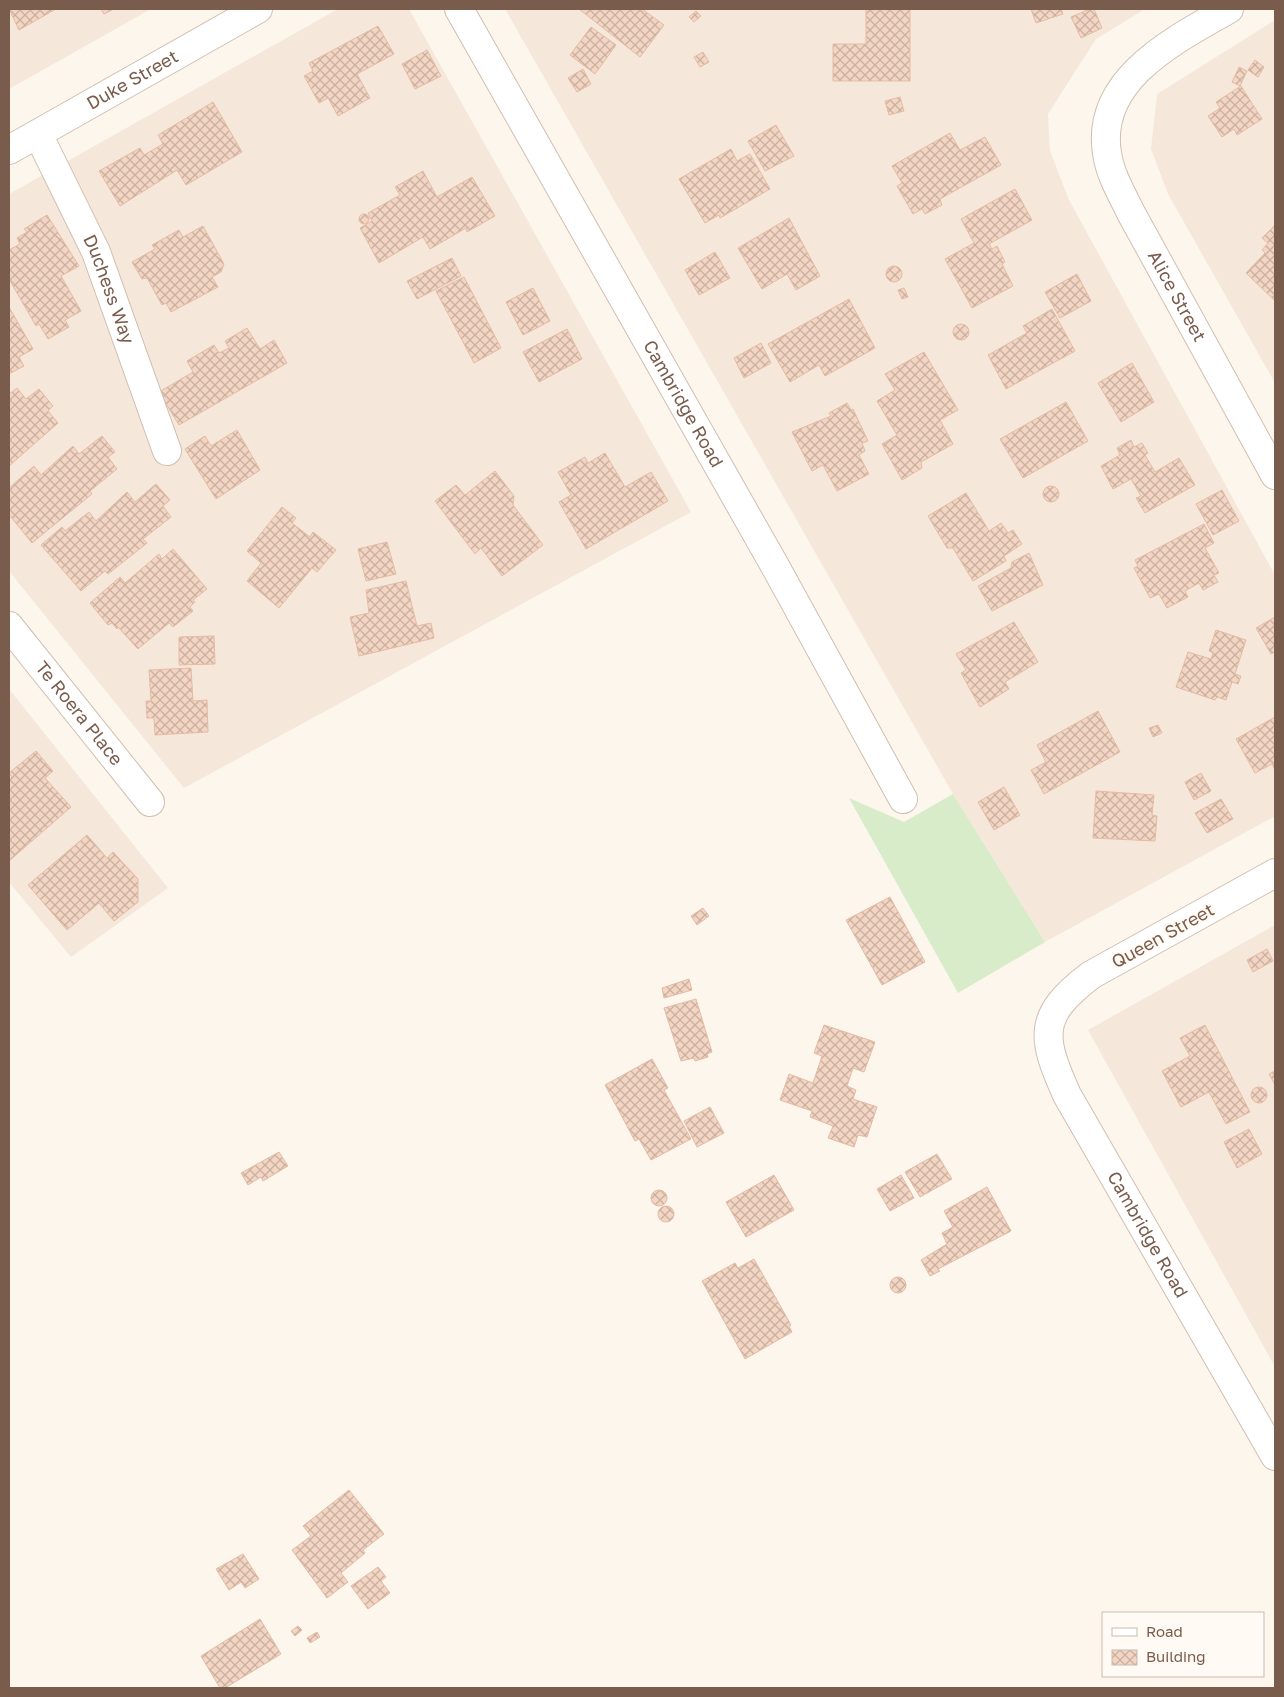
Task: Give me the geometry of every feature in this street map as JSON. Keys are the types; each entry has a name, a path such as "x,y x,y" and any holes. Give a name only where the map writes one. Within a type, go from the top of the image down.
{"street":[{"name":"Duke Street","path":"9,150 258,9"},
{"name":"Cambridge Road","path":"460,9 770,557 903,799"},
{"name":"Alice Street","path":"1229,9 1147,61 1119,91 1109,110 1105,132 1107,153 1112,175 1131,213 1275,476"},
{"name":"Duchess Way","path":"38,134 96,252 167,451"},
{"name":"Te Roera Place","path":"9,626 150,802"},
{"name":"Queen Street","path":"1056,1007 1069,992 1091,975 1275,873"},
{"name":"Cambridge Road","path":"1056,1007 1050,1025 1049,1042 1052,1060 1067,1095 1275,1456"}],"shaded area":[{"path":"9,9 151,9 9,89"},
{"path":"338,9 409,9 691,512 184,788 9,571 9,194"},
{"path":"505,9 1145,9 1096,39 1048,114 1050,151 1069,200 1275,575 1275,816 1045,942 953,794"},
{"path":"1275,20 1275,383 1168,194 1151,149 1157,94"},
{"path":"9,689 168,888 71,957 9,882"},
{"path":"1275,925 1275,1367 1088,1030"}],"green space":[{"path":"953,794 1045,942 958,993 849,798 904,822"}],"building":[{"path":"9,9 56,9 19,30"},
{"path":"101,9 114,9 104,14"},
{"path":"579,9 642,9 664,25 640,57"},
{"path":"866,9 910,9 910,81 833,81 833,44 866,44"},
{"path":"1031,9 1061,9 1063,14 1036,23"},
{"path":"1094,9 1102,28 1081,38 1071,17"},
{"path":"696,11 701,16 694,22 689,17"},
{"path":"378,26 394,54 357,74 370,98 338,116 328,98 319,103 304,76 313,71 309,63"},
{"path":"591,27 616,45 595,74 570,55"},
{"path":"427,50 441,76 415,89 402,64"},
{"path":"703,52 709,62 700,67 694,57"},
{"path":"1255,60 1264,67 1258,77 1248,70"},
{"path":"1239,67 1247,71 1240,86 1232,82"},
{"path":"583,69 591,84 577,92 568,78"},
{"path":"1241,86 1262,119 1237,135 1234,129 1222,137 1208,116 1220,108 1216,102"},
{"path":"900,97 904,111 889,115 885,101"},
{"path":"213,102 242,152 186,185 177,170 120,206 99,171 140,148 144,155 163,144 158,135"},
{"path":"776,125 794,156 765,171 748,141"},
{"path":"950,133 960,150 985,137 1001,165 940,199 942,205 925,214 922,209 913,214 897,186 902,183 892,166"},
{"path":"731,149 737,161 750,154 770,189 720,218 719,215 705,223 679,179"},
{"path":"423,171 437,197 472,177 495,216 467,232 466,228 430,249 423,237 379,263 360,228 372,221 368,213 400,195 395,187"},
{"path":"1015,189 1032,220 989,244 992,249 997,246 1005,262 1002,264 1013,286 972,308 945,259 974,243 961,219"},
{"path":"362,214 366,214 369,219 368,223 362,224 359,221 359,217"},
{"path":"47,215 79,266 61,276 81,311 65,320 69,327 48,339 39,324 36,326 9,279 9,250 20,244 17,238 27,232 24,229"},
{"path":"789,218 820,276 796,290 787,274 762,289 738,248"},
{"path":"1275,225 1275,301 1246,273 1265,253 1262,250 1268,243 1262,238"},
{"path":"203,226 224,264 221,272 212,277 218,287 171,312 166,303 162,305 147,278 142,279 132,262 155,249 152,245 179,230 183,237"},
{"path":"715,252 730,278 699,295 685,270"},
{"path":"452,258 461,276 417,299 407,281"},
{"path":"891,266 897,266 902,271 900,280 891,282 886,277 886,271"},
{"path":"1077,274 1091,301 1060,318 1045,292"},
{"path":"464,277 501,348 474,363 436,291"},
{"path":"533,288 550,321 523,335 506,302"},
{"path":"904,288 908,297 902,299 898,290"},
{"path":"849,299 875,348 825,376 819,365 790,382 768,344"},
{"path":"9,307 33,349 19,357 24,366 9,374"},
{"path":"1052,309 1075,351 1006,389 988,355 1027,333 1023,326"},
{"path":"958,324 964,324 969,329 967,338 958,340 953,335 953,329"},
{"path":"247,328 260,349 274,340 287,363 179,425 159,392 193,372 187,361 214,345 219,353 229,348 225,341"},
{"path":"567,329 582,359 539,382 523,352"},
{"path":"761,343 771,363 744,378 734,358"},
{"path":"924,352 958,410 940,420 953,444 921,462 922,468 902,480 882,444 897,435 877,401 895,390 885,374"},
{"path":"1132,363 1154,402 1121,422 1098,383"},
{"path":"17,388 26,399 39,389 53,406 48,411 58,423 9,466 9,394"},
{"path":"1066,402 1088,441 1023,478 1000,439"},
{"path":"847,403 851,410 853,409 868,441 862,443 865,451 859,455 869,474 837,491 823,465 812,471 792,432 831,416 829,413"},
{"path":"237,430 260,470 216,499 185,449 205,436 211,446"},
{"path":"102,436 115,452 108,457 117,469 90,491 92,494 32,543 11,517 9,518 9,488 34,466 41,475 73,446 79,454"},
{"path":"1131,440 1134,447 1142,443 1148,453 1145,455 1155,472 1179,458 1195,485 1145,513 1136,498 1141,496 1131,479 1113,489 1101,466 1120,455 1117,448"},
{"path":"605,453 625,487 651,472 668,501 586,549 559,502 571,495 558,472 585,457 588,463"},
{"path":"495,471 514,496 513,505 543,545 502,576 481,548 475,554 435,501 456,485 465,495"},
{"path":"156,484 170,500 163,506 171,517 143,539 147,543 108,574 105,571 81,591 41,545 62,527 65,531 89,512 96,521 127,492 135,502"},
{"path":"1048,486 1054,486 1059,491 1057,500 1048,502 1043,497 1043,491"},
{"path":"1222,490 1239,521 1213,535 1196,504"},
{"path":"966,493 989,531 1001,523 1008,533 1013,530 1022,544 1004,556 1006,561 973,581 953,548 947,548 928,516"},
{"path":"282,507 296,518 292,523 310,537 313,532 336,550 317,572 312,568 279,608 247,581 261,563 247,551"},
{"path":"1204,524 1214,543 1205,548 1219,573 1214,575 1218,582 1203,590 1199,583 1185,591 1188,597 1167,608 1159,594 1150,598 1134,568 1138,566 1135,560"},
{"path":"387,542 396,574 366,581 358,549"},
{"path":"173,549 207,589 193,600 195,602 190,607 193,611 173,627 169,623 138,649 118,627 117,629 112,623 108,625 90,603 120,577 125,583 159,554 162,559"},
{"path":"1029,553 1043,585 992,611 978,586 1011,568 1012,562"},
{"path":"406,581 417,626 431,623 434,638 359,656 350,617 369,613 366,590"},
{"path":"1275,617 1275,652 1271,654 1256,628"},
{"path":"1014,622 1038,662 1005,682 1009,689 980,707 961,673 966,670 956,654"},
{"path":"1216,630 1246,640 1235,674 1241,676 1238,684 1232,682 1226,700 1217,697 1215,700 1176,687 1188,652 1211,659 1213,653 1209,651"},
{"path":"214,636 215,664 179,665 179,637"},
{"path":"191,668 193,701 207,700 208,732 155,735 154,718 147,718 146,701 151,701 149,670"},
{"path":"1098,711 1120,752 1044,794 1031,770 1046,762 1037,745"},
{"path":"1275,717 1275,770 1272,764 1255,773 1236,739"},
{"path":"1158,725 1162,733 1153,737 1149,728"},
{"path":"36,751 53,771 45,778 71,807 9,861 9,780 12,777 9,773"},
{"path":"1201,773 1211,791 1194,800 1185,782"},
{"path":"1004,787 1020,815 994,830 978,802"},
{"path":"1096,791 1154,795 1152,815 1157,816 1155,841 1093,838"},
{"path":"1221,799 1233,819 1207,833 1195,813"},
{"path":"87,835 107,858 113,852 138,879 138,902 114,921 99,903 67,930 28,885"},
{"path":"890,897 925,962 882,985 846,920"},
{"path":"703,908 709,916 697,925 691,916"},
{"path":"1267,949 1273,961 1253,972 1247,960"},
{"path":"689,979 692,990 664,998 662,988"},
{"path":"696,999 712,1052 707,1054 708,1057 695,1061 694,1058 681,1061 664,1008"},
{"path":"824,1025 875,1042 864,1072 853,1068 847,1086 856,1090 853,1099 877,1107 867,1137 858,1135 854,1147 828,1138 833,1126 810,1117 812,1111 780,1100 789,1074 813,1083 822,1056 814,1053"},
{"path":"1205,1025 1250,1112 1226,1124 1209,1092 1181,1107 1162,1071 1190,1056 1180,1038"},
{"path":"652,1059 668,1088 664,1090 691,1139 651,1160 639,1139 635,1141 605,1085"},
{"path":"1275,1071 1275,1085 1269,1074"},
{"path":"1256,1087 1262,1087 1267,1092 1265,1101 1256,1103 1251,1098 1251,1092"},
{"path":"710,1107 724,1133 697,1147 684,1121"},
{"path":"1249,1129 1262,1154 1237,1168 1224,1142"},
{"path":"279,1152 288,1166 263,1181 261,1177 248,1185 241,1173"},
{"path":"937,1154 952,1179 920,1197 905,1172"},
{"path":"774,1175 794,1210 746,1237 726,1202"},
{"path":"901,1175 914,1198 890,1211 877,1189"},
{"path":"987,1187 1011,1231 938,1269 940,1271 930,1276 921,1260 947,1244 942,1233 953,1227 944,1211"},
{"path":"656,1190 662,1190 667,1195 665,1204 656,1206 651,1201 651,1195"},
{"path":"663,1206 669,1206 674,1211 672,1220 663,1222 658,1217 658,1211"},
{"path":"754,1259 791,1325 789,1326 792,1332 745,1359 702,1281 735,1263 738,1268"},
{"path":"895,1277 901,1277 906,1282 904,1291 895,1293 890,1288 890,1282"},
{"path":"349,1490 384,1534 363,1550 365,1553 341,1573 348,1582 327,1598 292,1550 311,1536 303,1526"},
{"path":"243,1554 259,1579 245,1588 241,1582 229,1590 216,1569"},
{"path":"378,1567 386,1577 381,1581 390,1593 368,1609 351,1586"},
{"path":"260,1619 281,1654 225,1688 220,1688 201,1656"},
{"path":"298,1626 302,1630 295,1636 291,1631"},
{"path":"317,1632 320,1637 310,1643 307,1638"}]}
